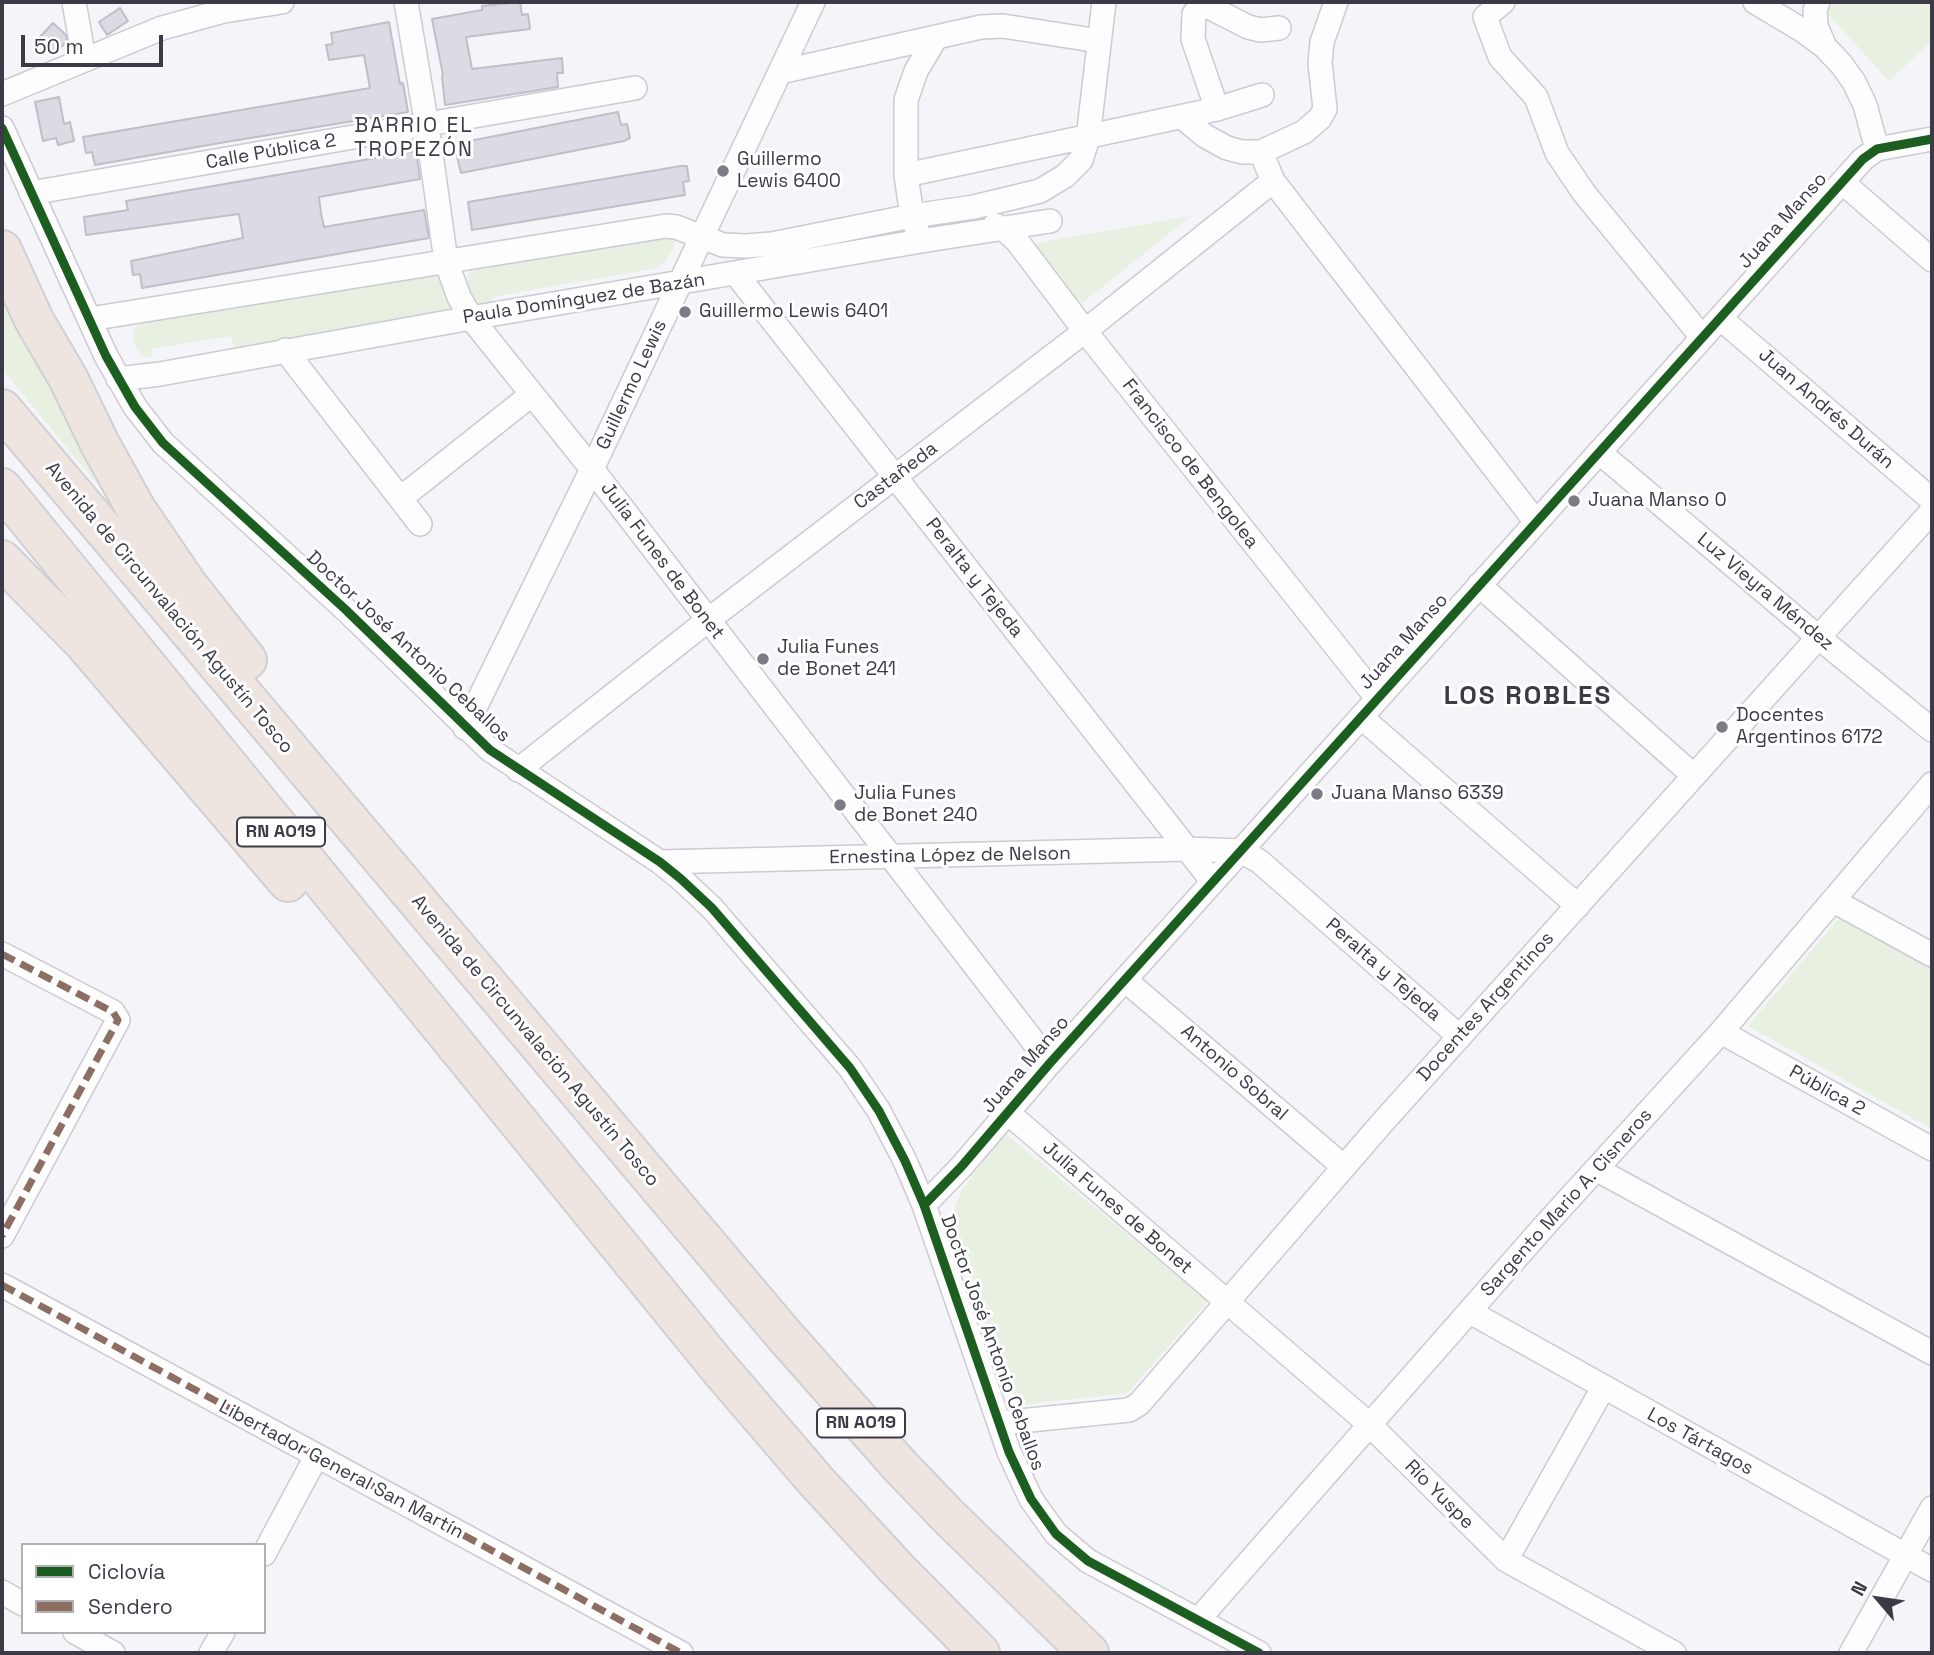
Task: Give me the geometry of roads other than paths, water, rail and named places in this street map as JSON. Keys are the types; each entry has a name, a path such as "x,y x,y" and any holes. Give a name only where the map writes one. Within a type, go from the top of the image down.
{"highway":[{"path":"2,250 11,279 78,397 119,479 157,541 242,654 435,881 539,1046"},
{"name":"Avenida de Circunvalación Agustín Tosco","path":"2,410 733,1275 883,1447 987,1555 1089,1653"},
{"name":"RN A019","path":"2,488 737,1389 856,1524 980,1653"},
{"path":"2,560 84,643 274,864 701,1386 856,1524"}],"street":[{"path":"74,2 83,59"},
{"path":"2,94 162,28 224,10 270,2"},
{"name":"Julia Funes de Bonet","path":"406,2 446,261 459,297 471,318 592,469 1050,1063"},
{"name":"Guillermo Lewis","path":"465,728 592,469 813,2"},
{"path":"90,319 666,226 676,227 723,245 772,244 1040,191 1065,176 1081,160 1088,138 1104,2"},
{"path":"1182,117 1205,136 1227,148 1242,152 1261,152 1304,132 1320,118 1325,109 1320,63 1322,43 1336,2"},
{"path":"1503,2 1485,16 1500,57 1536,97 1557,153 1584,193 1702,337"},
{"path":"1762,7 1784,11 1807,2"},
{"path":"1818,2 1815,10 1816,26 1825,47 1854,82 1865,104 1877,149 1932,139"},
{"path":"1217,109 1193,39 1194,14 1201,7 1209,7 1248,27 1261,30 1279,28"},
{"path":"1762,7 1825,47"},
{"path":"780,72 981,27 1003,26 1099,41"},
{"path":"921,241 912,216 906,175 906,100 916,71 935,39"},
{"name":"Calle Pública 2","path":"31,192 427,126 635,88"},
{"path":"906,175 1182,117 1262,95"},
{"name":"Doctor José Antonio Ceballos","path":"2,128 118,379 146,424 180,461 346,610 490,750 660,862 712,908 850,1068 891,1133 924,1205 1009,1452 1031,1499 1056,1534 1088,1561 1259,1653"},
{"name":"Juana Manso","path":"924,1205 961,1167 1050,1063 1702,337 1863,159 1877,149"},
{"path":"1261,152 1273,181 1536,522"},
{"name":"Castañeda","path":"518,770 707,621 1085,331 1273,181"},
{"path":"1842,182 1932,260"},
{"name":"Francisco de Bengolea","path":"974,206 982,217 1004,229 1017,241 1085,331 1377,698"},
{"name":"Paula Domínguez de Bazán","path":"118,379 1050,221"},
{"name":"Peralta y Tejeda","path":"736,274 1213,882"},
{"name":"Juan Andrés Durán","path":"1720,318 1932,500"},
{"path":"285,350 420,524"},
{"path":"401,498 531,395"},
{"name":"Luz Vieyra Méndez","path":"1599,452 1932,730"},
{"name":"Docentes Argentinos","path":"1000,1423 1129,1409 1139,1404 1343,1167 1932,511"},
{"path":"1479,586 1694,776"},
{"path":"1361,717 1577,906"},
{"name":"Sargento Mario A. Cisneros","path":"1198,1620 1369,1424 1721,1032 1932,784"},
{"name":"Ernestina López de Nelson","path":"660,862 1187,849 1240,851"},
{"name":"Peralta y Tejeda","path":"1240,851 1259,861 1460,1037"},
{"path":"1834,901 1932,955"},
{"path":"2,954 113,1012 118,1020 2,1236"},
{"name":"Antonio Sobral","path":"1125,979 1343,1167"},
{"name":"Pública 2","path":"1721,1032 1932,1149"},
{"name":"Julia Funes de Bonet","path":"1007,1112 1227,1303"},
{"path":"1596,1169 1932,1353"},
{"name":"Libertador General San Martín","path":"2,1285 654,1647 681,1653"},
{"name":"Río Yuspe","path":"1227,1303 1369,1424 1506,1560 1674,1653"},
{"name":"Los Tártagos","path":"1470,1312 1932,1570"},
{"path":"1506,1560 1603,1388"},
{"path":"266,1550 316,1457"},
{"path":"1851,1653 1932,1508"},
{"path":"2,1592 21,1603"},
{"path":"79,1634 113,1653"},
{"path":"211,1653 222,1634"}],"place":[{"name":"Guillermo Lewis 6400","path":"723,171"},
{"name":"Guillermo Lewis 6401","path":"685,312"},
{"name":"Juana Manso 0","path":"1574,501"},
{"name":"Julia Funes de Bonet 241","path":"763,659"},
{"name":"Docentes Argentinos 6172","path":"1722,727"},
{"name":"Juana Manso 6339","path":"1317,794"},
{"name":"Julia Funes de Bonet 240","path":"840,805"}],"district":[{"name":"BARRIO EL TROPEZÓN","path":"414,138"},
{"name":"LOS ROBLES","path":"1528,697"}]}
